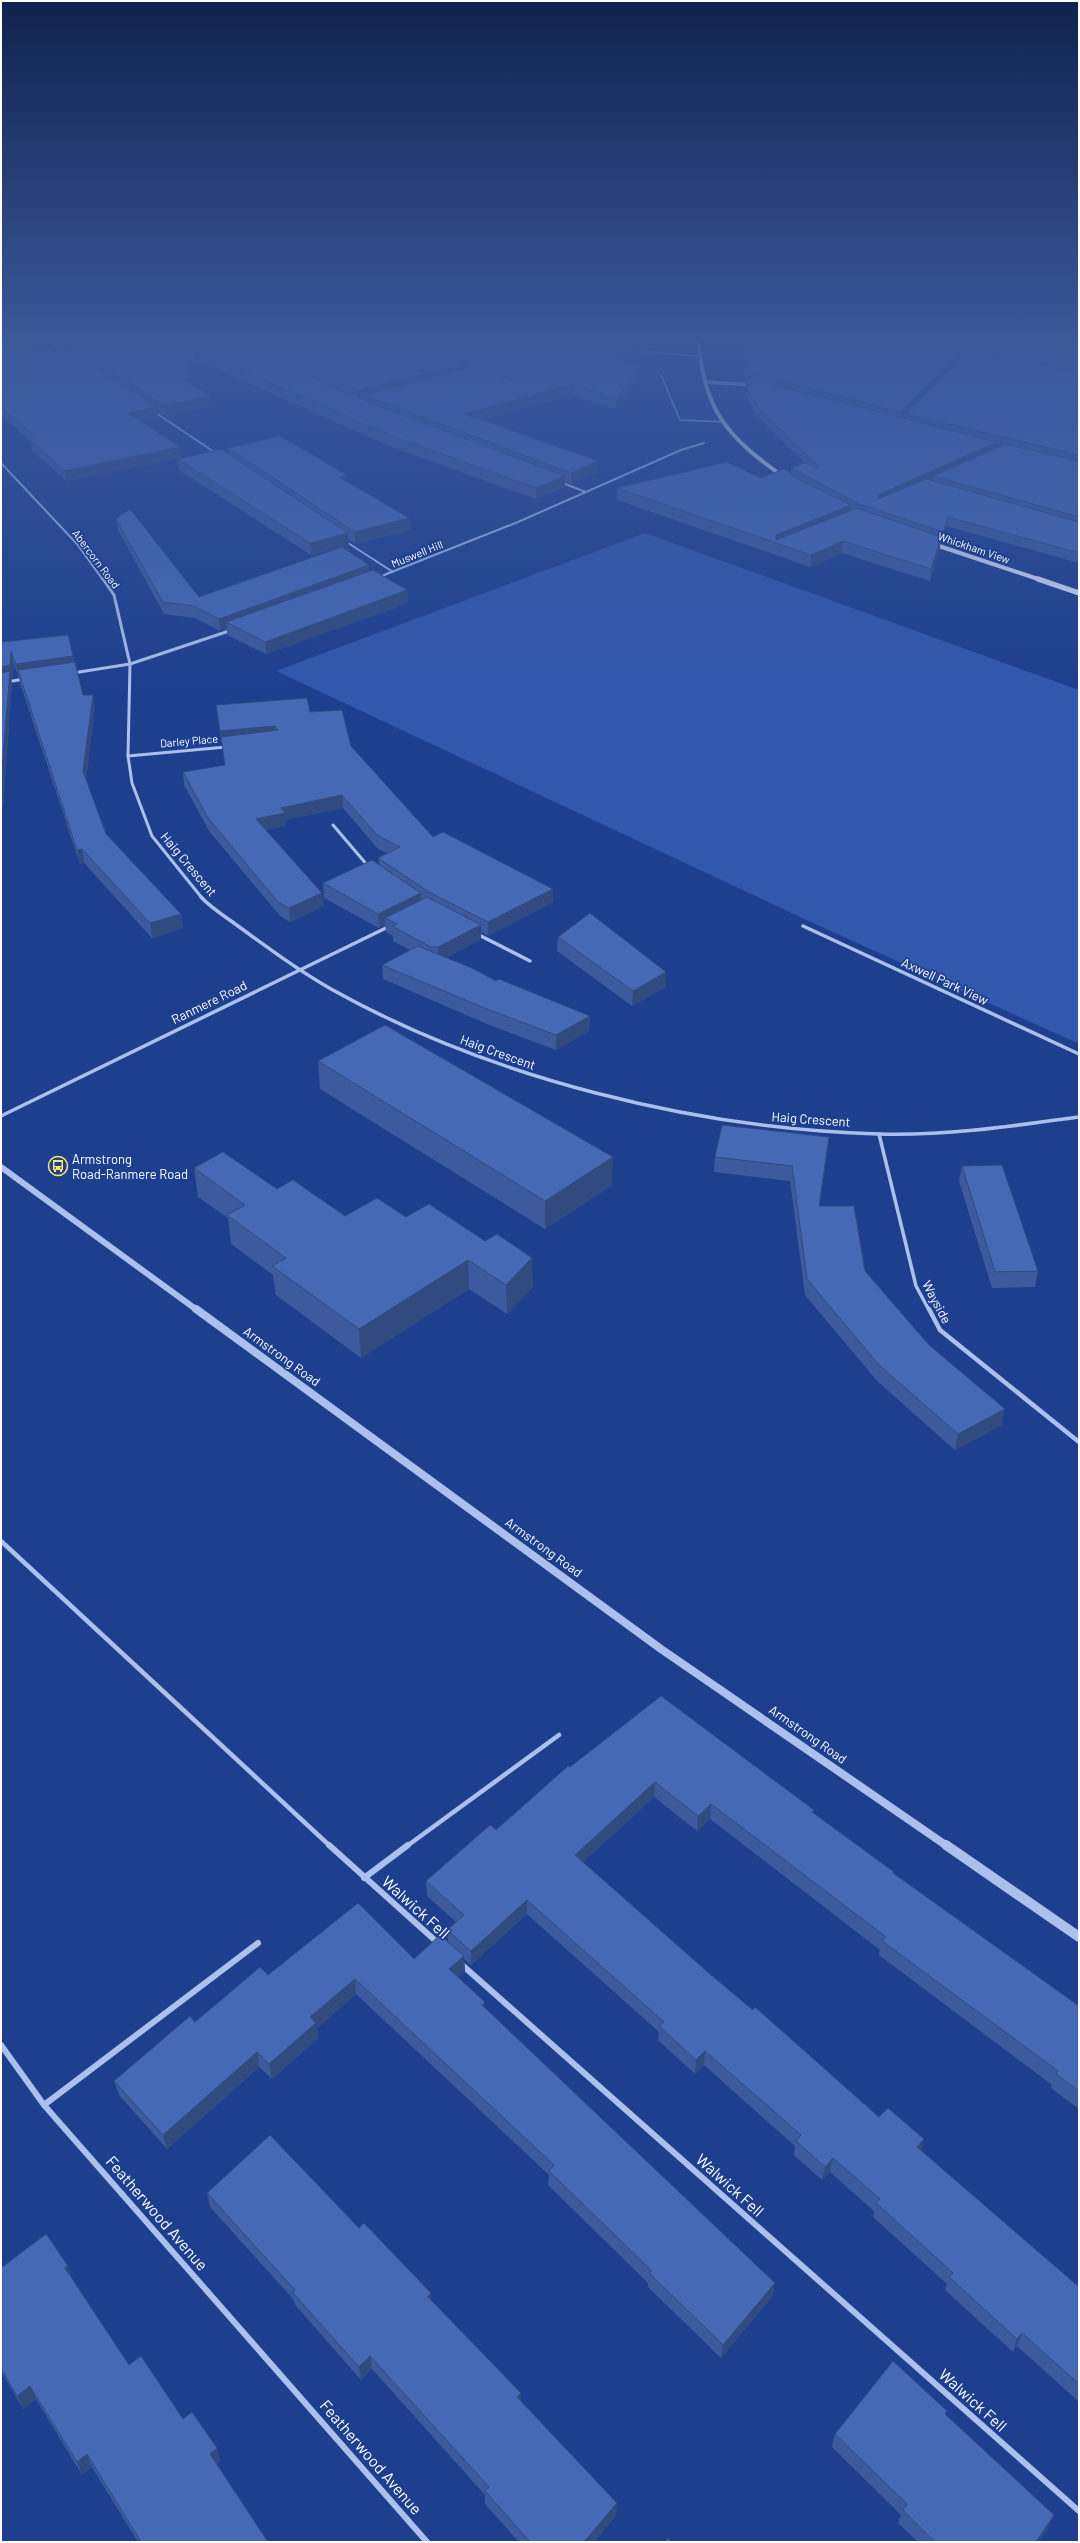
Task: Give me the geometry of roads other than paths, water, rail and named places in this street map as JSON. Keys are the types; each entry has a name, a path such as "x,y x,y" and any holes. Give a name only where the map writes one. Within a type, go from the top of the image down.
{"main road":[{"path":"753,455 793,483"},
{"name":"Whickham View","path":"927,542 1079,593"}],"street":[{"name":"Muswell Hill","path":"372,580 518,522 670,455"},
{"name":"Abercorn Road","path":"1,463 77,544 114,595 130,664"},
{"path":"556,481 586,492"},
{"path":"341,538 393,572"},
{"path":"70,673 130,664 240,627"},
{"name":"Haig Crescent","path":"130,664 128,756 132,783 152,836 205,901 297,970 377,1015 513,1070 618,1098 748,1124 879,1134 981,1130 1079,1117"},
{"path":"1,683 32,678"},
{"name":"Darley Place","path":"128,756 230,747"},
{"path":"333,825 372,869"},
{"name":"Ranmere Road","path":"1,1116 393,924"},
{"name":"Axwell Park View","path":"803,926 1079,1054"},
{"path":"475,933 530,961"},
{"name":"Wayside","path":"879,1134 916,1286 940,1330 1079,1442"},
{"name":"Armstrong Road","path":"1,1167 661,1649 1079,1937"},
{"name":"Walwick Fell","path":"1,1541 364,1878 442,1947"},
{"name":"Walwick Fell","path":"364,1878 559,1735"},
{"path":"44,2105 258,1943"},
{"name":"Walwick Fell","path":"454,1957 1079,2511"},
{"name":"Featherwood Avenue","path":"1,2045 44,2105 427,2542"}],"place":[{"name":"Armstrong Road-Ranmere Road","path":"58,1166"}]}
